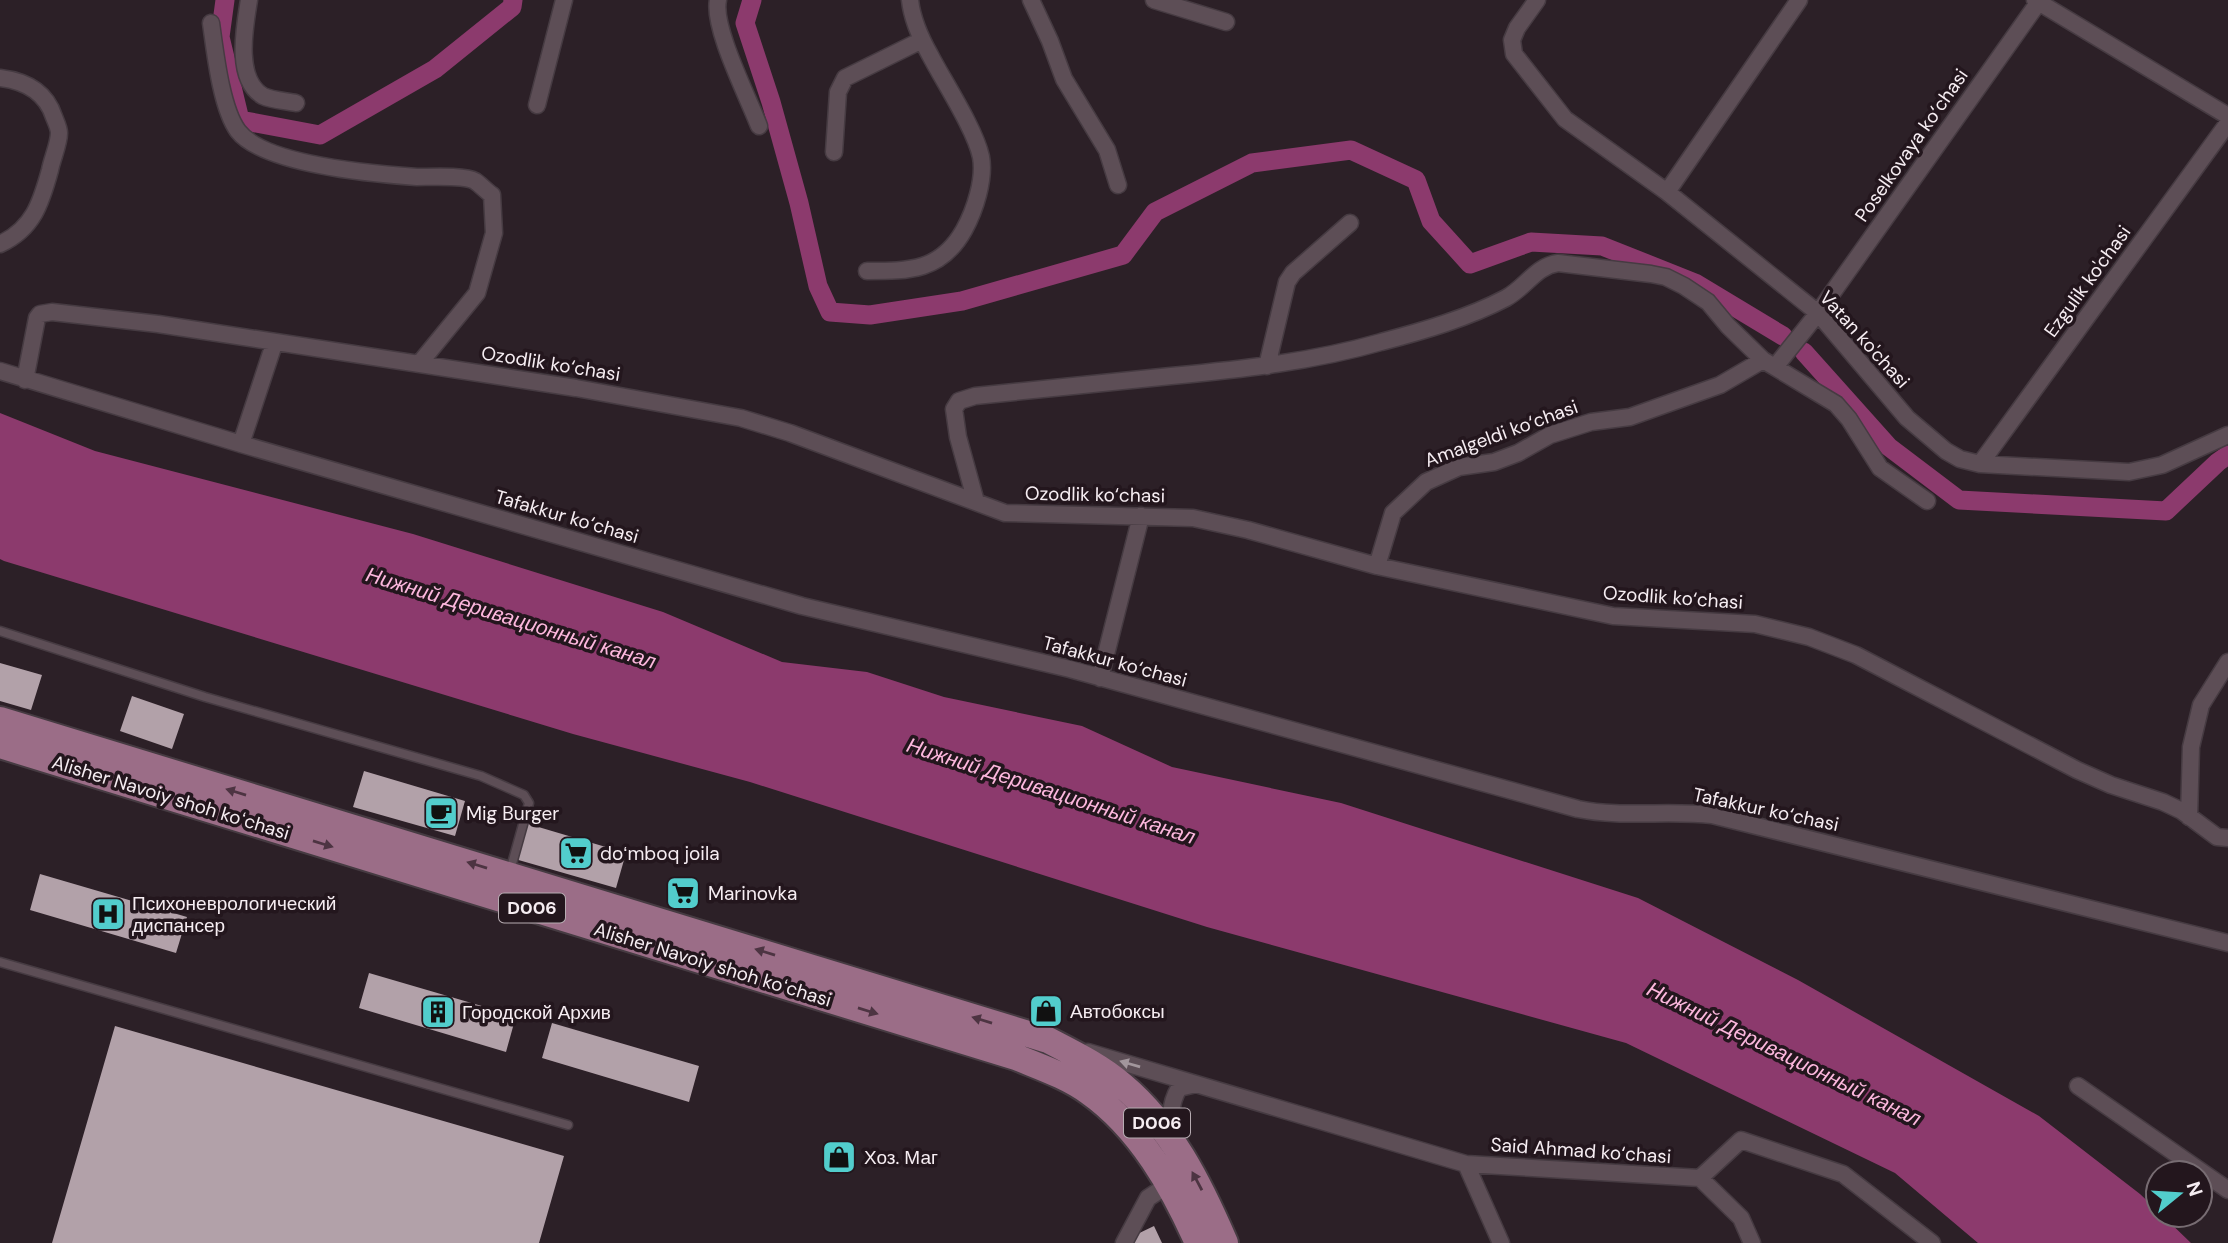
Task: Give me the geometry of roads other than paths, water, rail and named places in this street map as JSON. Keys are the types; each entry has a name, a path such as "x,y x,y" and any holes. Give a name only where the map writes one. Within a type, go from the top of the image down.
{"main road":[{"name":"Alisher Navoiy shoh koʻchasi","path":"0,720 1016,1057 1063,1077 1088,1091 1109,1108 1135,1136 1169,1184"},
{"name":"Alisher Navoiy shoh koʻchasi","path":"0,745 423,862 509,874 1048,1040"},
{"name":"D006","path":"1048,1040 1089,1061 1123,1085 1151,1115 1178,1149 1196,1179 1225,1243"},
{"name":"D006","path":"1169,1184 1198,1243"}],"street":[{"path":"248,0 243,35 244,66 254,87 263,96 296,103"},
{"path":"537,105 564,0"},
{"path":"718,0 718,20 724,39 758,126"},
{"path":"867,271 905,271 933,263 955,245 967,226 976,202 982,172 981,157 974,138 922,40 910,0"},
{"path":"1031,0 1050,41 1063,79 1107,150 1118,185"},
{"path":"1154,0 1226,22"},
{"name":"Vatan ko'chasi","path":"1537,0 1517,28 1512,40 1514,54 1565,119 1667,192 1818,313 1907,418 1946,451 1980,464 2129,472 2162,465 2228,435"},
{"path":"1667,192 1799,0"},
{"path":"2037,1 2228,116"},
{"name":"Poselkovaya ko‘chasi","path":"1769,363 1818,313 2037,1"},
{"path":"211,23 218,70 229,112 238,131 254,146 284,158 382,174 473,180 492,195 494,233 477,293 419,363"},
{"path":"834,152 838,92 845,78 922,40"},
{"path":"0,78 22,82 39,93 52,111 59,132 38,210 29,224 0,244"},
{"name":"Ezgulik ko'chasi","path":"1980,464 2228,123"},
{"path":"1267,366 1287,282 1350,223"},
{"path":"976,502 958,437 954,409 959,401 975,396 1267,366 1343,352 1459,317 1509,296 1539,270 1548,264 1558,263 1651,274 1684,286 1708,302 1728,326 1769,363 1836,404 1849,419 1880,468 1927,501"},
{"name":"Ozodlik ko‘chasi","path":"25,380 37,318 45,312 158,324 274,344 419,363 576,388 741,418 790,433 976,502 990,510 1005,513 1193,518 1248,530 1377,566 1613,616 1755,624 1809,637 1856,655 2077,771 2163,802 2217,836 2228,838"},
{"path":"242,444 274,344"},
{"name":"Amalgeldi ko‘chasi","path":"1377,566 1393,513 1426,482 1459,467 1494,462 1518,453 1550,435 1591,422 1630,417 1720,385 1769,363"},
{"name":"Tafakkur ko‘chasi","path":"0,371 802,606 1100,677 1577,809 1598,813 1683,812 1712,815 2228,943"},
{"path":"1100,677 1141,516"},
{"path":"2189,817 2191,747 2201,705 2228,662"},
{"name":"Said Ahmad ko‘chasi","path":"1048,1040 1466,1164 1700,1178"},
{"path":"1178,1149 1171,1123 1172,1100 1179,1088 1196,1083"},
{"path":"2078,1086 2228,1190"},
{"path":"1752,1243 1741,1218 1700,1178 1741,1140 1843,1174 1931,1243"},
{"path":"1466,1164 1501,1243"},
{"path":"1124,1243 1148,1198 1169,1184"}],"lane":[{"path":"0,631 205,696 481,776 524,795 529,803 509,874"},
{"path":"0,962 568,1125"}],"water":[{"name":"Нижний Деривационный канал","path":"0,413 95,451 413,534 663,612 782,662 867,672 944,697 1082,726 1172,767 1341,803 1638,898 1798,980 2039,1116 2144,1198 2144,1229 2176,1229 2191,1243 1978,1243 1895,1173 1626,1043 1207,927 750,782 573,734 0,559"}],"waterway":[{"path":"225,0 220,37 240,120 320,135 435,69 512,7 513,0"},
{"path":"752,0 745,23 771,102 799,203 818,286 830,312 870,315 962,301 1123,255 1155,212 1252,163 1351,150 1416,180 1431,221 1470,264 1531,242 1602,246 1695,283 1783,336"},
{"path":"1804,352 1889,447 1959,500 2166,511 2228,455"}],"place":[{"name":"Mig Burger","path":"441,813"},
{"name":"doʻmboq joila","path":"576,853"},
{"name":"Marinovka","path":"683,893"},
{"name":"Психоневрологический диспансер","path":"108,914"},
{"name":"Автобоксы","path":"1046,1011"},
{"name":"Городской Архив","path":"438,1012"},
{"name":"Хоз. Маг","path":"839,1157"}]}
